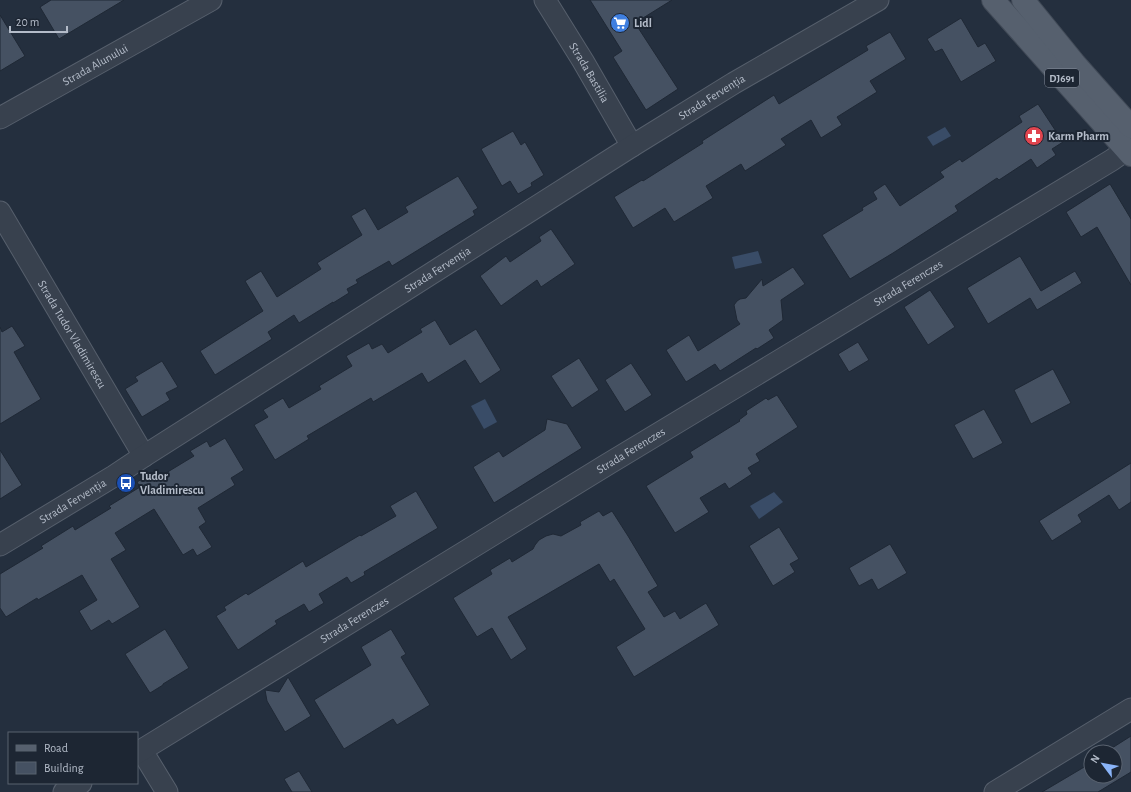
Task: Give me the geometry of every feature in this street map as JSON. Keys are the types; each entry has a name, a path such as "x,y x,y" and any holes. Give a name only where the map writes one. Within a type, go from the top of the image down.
{"main road":[{"name":"DJ691","path":"993,0 1129,152"},
{"name":"DJ691","path":"1023,0 1075,64 1131,127"}],"street":[{"name":"Strada Alunului","path":"0,118 211,0"},
{"name":"Strada Bastilia","path":"545,0 583,61 632,146"},
{"name":"Strada Fervenția","path":"0,545 114,476 632,146 734,83 878,0"},
{"name":"Strada Ferenczes","path":"140,752 608,464 1112,160 1129,152"},
{"name":"Strada Tudor Vladimirescu","path":"0,212 144,456"},
{"path":"995,792 1131,709"},
{"path":"140,752 167,792"},
{"path":"64,792 79,784"}],"water":[{"path":"945,127 951,136 933,146 927,137"},
{"path":"758,251 762,263 735,269 732,257"},
{"path":"485,399 497,422 484,429 471,406"},
{"path":"774,492 783,502 759,519 750,506"}],"building":[{"path":"51,0 124,0 59,39 40,7"},
{"path":"590,0 672,0 635,23 678,89 646,110 613,57 622,51"},
{"path":"0,15 25,56 0,71"},
{"path":"961,18 978,47 985,43 996,61 961,82 942,49 935,52 927,39"},
{"path":"890,32 906,59 870,81 877,92 837,117 842,125 821,138 811,120 781,139 786,145 745,171 741,164 706,186 713,198 674,222 665,208 633,228 614,197 642,180 643,181 703,143 702,141 774,95 779,104 868,50 866,46"},
{"path":"1038,104 1063,142 1052,149 1056,155 1037,168 1031,159 999,180 997,178 955,206 958,211 850,279 822,235 863,210 862,208 877,199 873,192 885,184 900,206 944,177 940,172 960,159 962,162 1022,122 1019,116"},
{"path":"513,131 521,145 525,142 544,175 531,183 532,186 518,194 510,181 502,186 481,149"},
{"path":"458,176 478,208 473,211 475,215 392,266 389,261 356,280 358,283 347,289 349,293 299,323 294,315 268,332 272,339 215,375 200,351 263,311 245,281 261,271 277,297 321,269 317,263 362,235 351,216 365,208 378,230 408,212 405,207"},
{"path":"1110,184 1131,219 1131,285 1097,227 1081,237 1066,212"},
{"path":"551,229 575,264 541,287 537,280 501,306 480,276 506,256 510,262 541,241 539,237"},
{"path":"1020,256 1041,291 1075,271 1082,283 1037,310 1030,298 988,324 967,288"},
{"path":"793,267 805,284 781,300 783,320 769,330 774,338 720,371 715,364 686,382 666,350 689,335 698,351 740,324 737,320 734,305 737,301 746,298 762,279 763,286"},
{"path":"930,290 955,327 928,345 904,307"},
{"path":"435,320 450,345 476,329 501,370 480,384 465,360 428,383 422,373 373,402 371,398 307,436 309,439 275,460 254,425 268,417 263,410 283,398 289,408 321,389 319,386 352,366 346,356 369,343 372,349 382,344 388,353 422,332 420,329"},
{"path":"12,326 25,346 14,352 41,399 0,424 0,327 2,332"},
{"path":"858,342 869,360 849,372 838,354"},
{"path":"579,358 599,390 572,408 551,376"},
{"path":"162,361 178,387 166,393 170,400 142,417 125,389 138,381 135,377"},
{"path":"631,363 652,395 625,412 605,380"},
{"path":"1053,369 1071,403 1031,424 1014,390"},
{"path":"777,395 798,427 756,454 760,461 748,468 752,474 729,489 725,483 700,498 709,512 675,533 646,486 693,457 690,452 740,421 739,420 747,414 746,411 766,398 768,400"},
{"path":"984,409 1003,443 973,459 954,425"},
{"path":"547,419 567,424 582,448 494,503 473,467 499,451 503,457 545,430"},
{"path":"225,438 244,470 231,478 235,485 198,508 206,522 199,527 212,547 197,556 193,549 183,555 154,509 115,533 126,550 111,559 140,607 112,624 109,620 91,631 79,611 97,600 82,575 38,600 37,598 6,617 0,608 0,574 43,548 41,546 73,526 75,530 111,508 109,506 140,487 137,482 157,470 161,476 194,456 190,451 207,441 210,447"},
{"path":"0,450 22,485 0,499"},
{"path":"1131,463 1131,502 1119,510 1109,495 1078,515 1082,522 1052,541 1039,521"},
{"path":"416,491 438,528 364,572 365,575 351,583 347,577 319,594 324,603 309,612 304,604 275,621 277,624 238,650 216,616 226,610 224,607 246,593 248,595 303,561 306,567 360,535 361,536 396,516 390,506"},
{"path":"599,511 603,516 612,511 628,536 658,586 648,592 664,617 675,611 680,619 706,603 719,625 634,677 616,647 645,629 614,579 610,582 599,564 508,617 527,649 511,660 492,628 477,637 453,598 492,574 490,570 510,558 512,562 533,549 539,540 553,534 561,536 581,525 580,522"},
{"path":"779,527 799,559 790,564 795,572 773,586 749,546"},
{"path":"890,544 907,573 878,590 872,579 859,586 849,568"},
{"path":"165,629 189,668 150,693 125,654"},
{"path":"391,629 406,654 401,657 430,705 397,725 393,719 344,749 314,700 371,665 361,647"},
{"path":"288,677 311,716 285,732 267,701 265,690 279,692"},
{"path":"1131,736 1131,772 1123,777 1123,744 1118,744"},
{"path":"1083,768 1083,784 1111,784 1098,792 1042,792"},
{"path":"299,771 312,792 292,792 284,779"}],"place":[{"name":"Lidl","path":"620,23"},
{"name":"Karm Pharm","path":"1034,136"},
{"name":"Tudor Vladimirescu","path":"126,483"}]}
